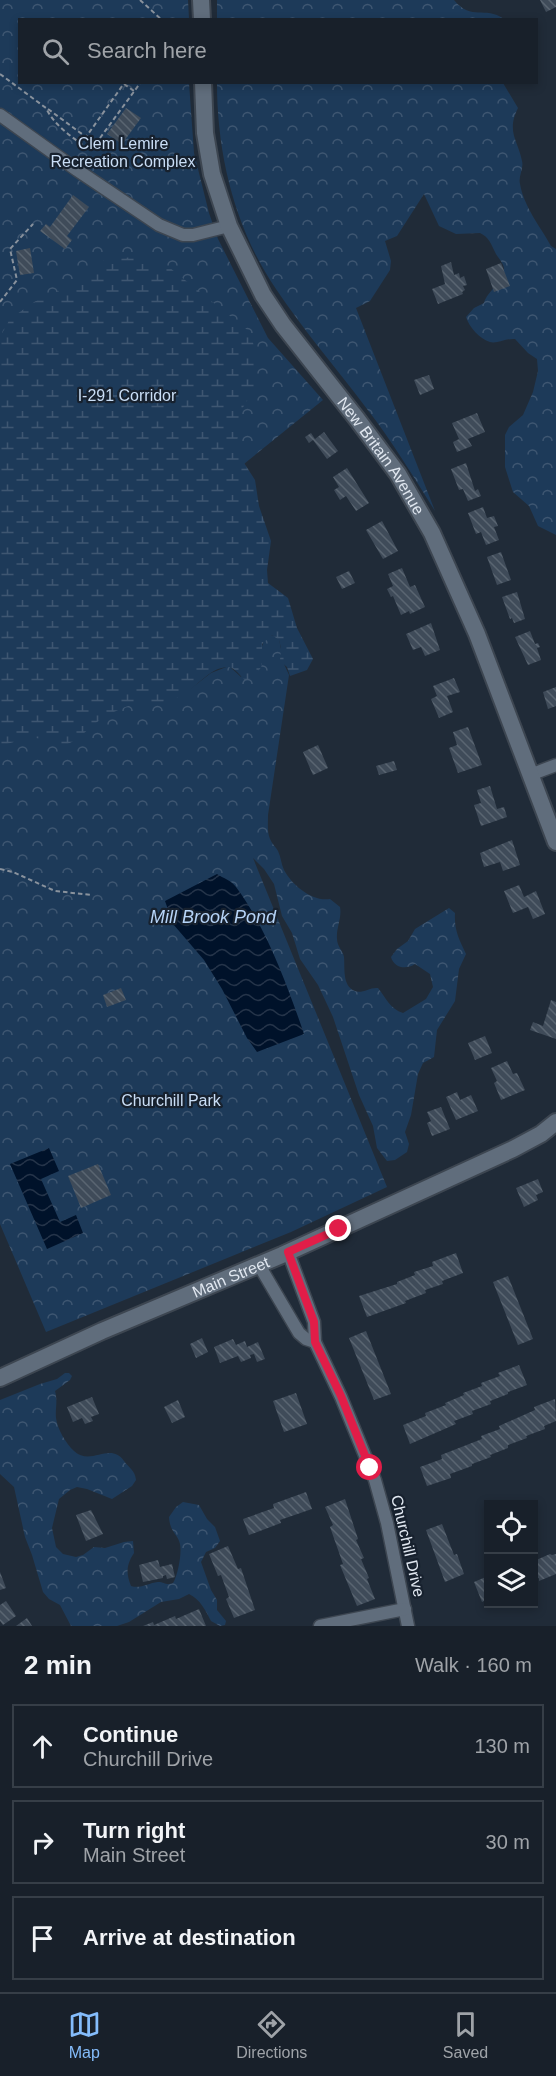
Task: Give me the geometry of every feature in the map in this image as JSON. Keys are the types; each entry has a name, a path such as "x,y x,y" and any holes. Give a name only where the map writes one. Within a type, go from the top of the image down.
{"main road":[{"path":"201,0 202,18"},
{"name":"New Britain Avenue","path":"203,84 204,116 211,166 217,195 229,226 263,295 283,325 398,474 432,533 477,634 556,842"},
{"name":"Main Street","path":"0,1378 102,1331 259,1265 513,1149 541,1134 556,1122"}],"street":[{"path":"0,115 159,225 183,235 193,235 229,226"},
{"path":"530,775 556,765"},
{"name":"Churchill Drive","path":"288,1252 314,1322 315,1342 341,1396 375,1480 387,1523 408,1626"},
{"name":"Churchill Drive","path":"259,1265 299,1333 315,1342"},
{"path":"320,1626 405,1609"}],"path":[{"path":"140,0 160,18"},
{"path":"0,74 86,136 124,84"},
{"path":"126,84 134,91"},
{"path":"100,138 139,84"},
{"path":"46,108 58,125 91,151"},
{"path":"0,302 17,280 10,249 33,224"},
{"path":"0,869 13,872 55,891 92,895"}],"green space":[{"path":"0,0 188,0 189,18 18,18 18,84 189,84 194,153 218,239 268,338 323,400 130,556 189,690 211,673 229,666 241,677 262,661 265,640 272,635 279,639 284,664 289,675 268,815 268,833 279,853 284,870 292,881 310,895 330,899 340,907 337,939 344,957 346,981 351,989 358,992 378,988 391,1006 403,1013 426,999 433,987 430,974 415,964 408,967 398,966 391,957 408,941 415,929 449,908 455,913 456,929 466,954 459,969 455,1001 437,1030 434,1057 423,1063 418,1074 411,1115 405,1132 409,1144 407,1152 395,1160 387,1161 377,1148 373,1126 359,1095 333,1017 318,985 300,959 292,933 282,916 274,884 253,858 387,1187 291,1232 46,1332 0,1224"},
{"path":"217,0 454,0 460,7 472,12 490,13 502,18 217,18"},
{"path":"217,84 504,84 518,108 513,130 522,161 520,181 522,192 533,216 551,246 556,249 556,535 538,526 529,506 513,492 505,467 505,435 509,427 523,415 533,392 538,371 537,359 515,339 493,342 482,338 475,332 466,317 474,308 484,303 503,274 503,265 488,239 480,233 456,234 439,226 424,194 397,236 385,241 391,261 390,270 370,301 356,308 435,511 385,434 276,289 249,242 231,190 220,137"},
{"name":"I-291 Corridor","path":"133,257 165,264 250,332 255,349 257,384 242,409 237,442 239,455 255,480 259,506 271,541 267,570 268,583 288,598 297,628 313,659 307,670 290,676 287,667 280,661 279,640 272,635 262,644 262,666 254,677 245,680 232,668 220,668 174,699 132,705 117,710 67,744 55,746 36,738 0,746 0,337 10,319 31,304 79,281 104,260"},
{"path":"65,1373 72,1376 70,1380 55,1391 57,1422 65,1440 80,1455 94,1456 113,1453 119,1455 133,1471 136,1480 132,1486 112,1499 77,1487 59,1499 52,1528 56,1547 63,1554 76,1557 94,1547 105,1548 133,1541 134,1553 128,1570 131,1586 158,1582 171,1584 178,1570 180,1548 169,1517 183,1502 199,1505 215,1527 220,1541 215,1548 206,1552 201,1562 217,1600 217,1610 226,1621 225,1625 220,1626 211,1621 205,1609 189,1594 179,1599 161,1602 129,1622 117,1626 71,1626 60,1605 49,1599 43,1592 25,1537 14,1487 0,1474 0,1400 57,1379"}],"water":[{"name":"Mill Brook Pond","path":"217,874 234,885 257,920 283,977 304,1034 257,1052 204,960 173,924 165,901"},
{"path":"49,1148 59,1171 41,1179 60,1222 76,1215 83,1233 47,1249 10,1164"}],"building":[{"path":"540,0 556,0 556,7 546,12"},
{"path":"126,108 141,118 122,144 107,134"},
{"path":"73,195 89,207 67,236 72,240 65,249 40,231 46,224 50,227"},
{"path":"30,248 34,273 20,275 16,251"},
{"path":"451,262 454,275 459,273 460,278 464,276 467,285 463,286 465,290 463,294 438,304 432,289 445,284 441,266"},
{"path":"501,263 510,286 494,292 486,269"},
{"path":"429,375 434,389 420,395 414,380"},
{"path":"477,413 485,432 468,439 472,446 457,452 453,442 459,439 452,423"},
{"path":"324,432 338,451 327,459 313,440 309,443 305,437 311,433 315,439"},
{"path":"466,463 475,491 478,489 481,496 468,501 463,489 459,490 451,469"},
{"path":"347,468 369,503 356,511 346,496 340,500 334,490 339,487 333,477"},
{"path":"483,507 487,518 494,516 498,526 494,527 499,540 486,545 481,532 476,534 468,513"},
{"path":"382,521 398,551 383,559 366,530"},
{"path":"501,552 511,580 497,585 487,557"},
{"path":"402,568 410,587 415,585 425,607 410,614 409,611 401,615 393,596 391,597 387,589 393,586 388,574"},
{"path":"349,571 355,583 342,589 336,577"},
{"path":"517,592 525,619 514,623 512,618 510,619 502,597"},
{"path":"431,623 440,650 425,656 421,647 413,650 406,634"},
{"path":"530,631 535,644 538,643 540,647 537,648 541,660 528,665 515,637"},
{"path":"454,678 460,692 447,696 453,712 439,718 431,699 437,696 433,686"},
{"path":"556,687 556,706 548,709 543,692"},
{"path":"468,727 482,765 458,773 449,748 457,745 453,732"},
{"path":"318,745 328,768 313,775 303,752"},
{"path":"394,761 397,770 379,775 376,766"},
{"path":"490,786 497,809 504,807 507,817 481,826 474,805 481,803 477,790"},
{"path":"512,840 520,865 503,871 500,862 484,867 480,853"},
{"path":"519,885 524,897 536,891 545,914 533,919 528,907 513,913 504,891"},
{"path":"121,988 126,1000 107,1007 103,995"},
{"path":"551,1000 556,1002 556,1039 530,1030 533,1022 543,1026"},
{"path":"485,1036 492,1053 475,1060 468,1043"},
{"path":"507,1061 513,1074 517,1073 525,1090 501,1100 494,1083 497,1081 491,1068"},
{"path":"457,1092 460,1100 471,1095 478,1111 456,1120 446,1097"},
{"path":"441,1107 450,1129 432,1136 427,1123 431,1121 427,1112"},
{"path":"98,1164 111,1195 81,1208 68,1176"},
{"path":"538,1179 543,1192 536,1195 538,1200 524,1207 516,1188"},
{"path":"456,1253 463,1273 442,1281 443,1284 425,1290 426,1293 405,1301 406,1303 367,1317 359,1296 397,1284 415,1275 414,1272 433,1266 432,1262"},
{"path":"508,1276 533,1339 518,1345 493,1282"},
{"path":"366,1331 391,1394 374,1400 349,1338"},
{"path":"202,1338 208,1352 196,1358 190,1344"},
{"path":"233,1339 236,1345 245,1341 247,1347 258,1342 265,1359 257,1362 254,1354 250,1355 251,1358 241,1362 238,1356 220,1363 214,1347"},
{"path":"519,1365 527,1385 490,1401 491,1404 472,1411 473,1414 454,1421 456,1424 410,1444 403,1425 426,1416 425,1413 446,1405 445,1403 464,1395 463,1393 482,1386 481,1383 500,1376 498,1373"},
{"path":"296,1393 307,1424 284,1432 273,1401"},
{"path":"92,1397 99,1414 91,1417 93,1421 85,1424 82,1418 73,1422 67,1407"},
{"path":"555,1399 556,1421 544,1426 545,1429 508,1445 508,1448 472,1466 450,1474 451,1478 427,1486 420,1467 442,1459 441,1455 482,1439 481,1436 500,1429 499,1426 535,1410 534,1407"},
{"path":"178,1400 185,1417 172,1423 164,1407"},
{"path":"306,1492 312,1509 280,1520 281,1523 249,1535 243,1519 274,1508 273,1504"},
{"path":"345,1499 358,1539 356,1540 364,1558 361,1559 369,1578 367,1579 375,1599 357,1606 340,1565 343,1564 330,1527 333,1525 325,1507"},
{"path":"91,1510 103,1534 86,1541 76,1515"},
{"path":"442,1524 464,1574 445,1582 426,1530"},
{"path":"228,1546 238,1569 241,1568 255,1610 234,1618 226,1599 229,1597 221,1575 218,1576 209,1554"},
{"path":"556,1554 556,1574 539,1581 538,1559"},
{"path":"158,1560 160,1567 172,1564 175,1577 167,1579 166,1575 163,1578 143,1582 139,1565"},
{"path":"0,1572 6,1588 0,1590"},
{"path":"484,1578 484,1601 482,1602 474,1582"},
{"path":"6,1601 16,1616 3,1625 0,1621 0,1605"},
{"path":"199,1609 206,1626 143,1626 153,1622 154,1625 175,1616 176,1619"},
{"path":"27,1618 32,1626 16,1626"}],"route":[{"path":"339,1229 288,1252 316,1327 315,1342 341,1396 370,1468"}],"park label":[{"name":"Clem Lemire Recreation Complex","path":"123,152"},
{"name":"Churchill Park","path":"171,1100"}]}
